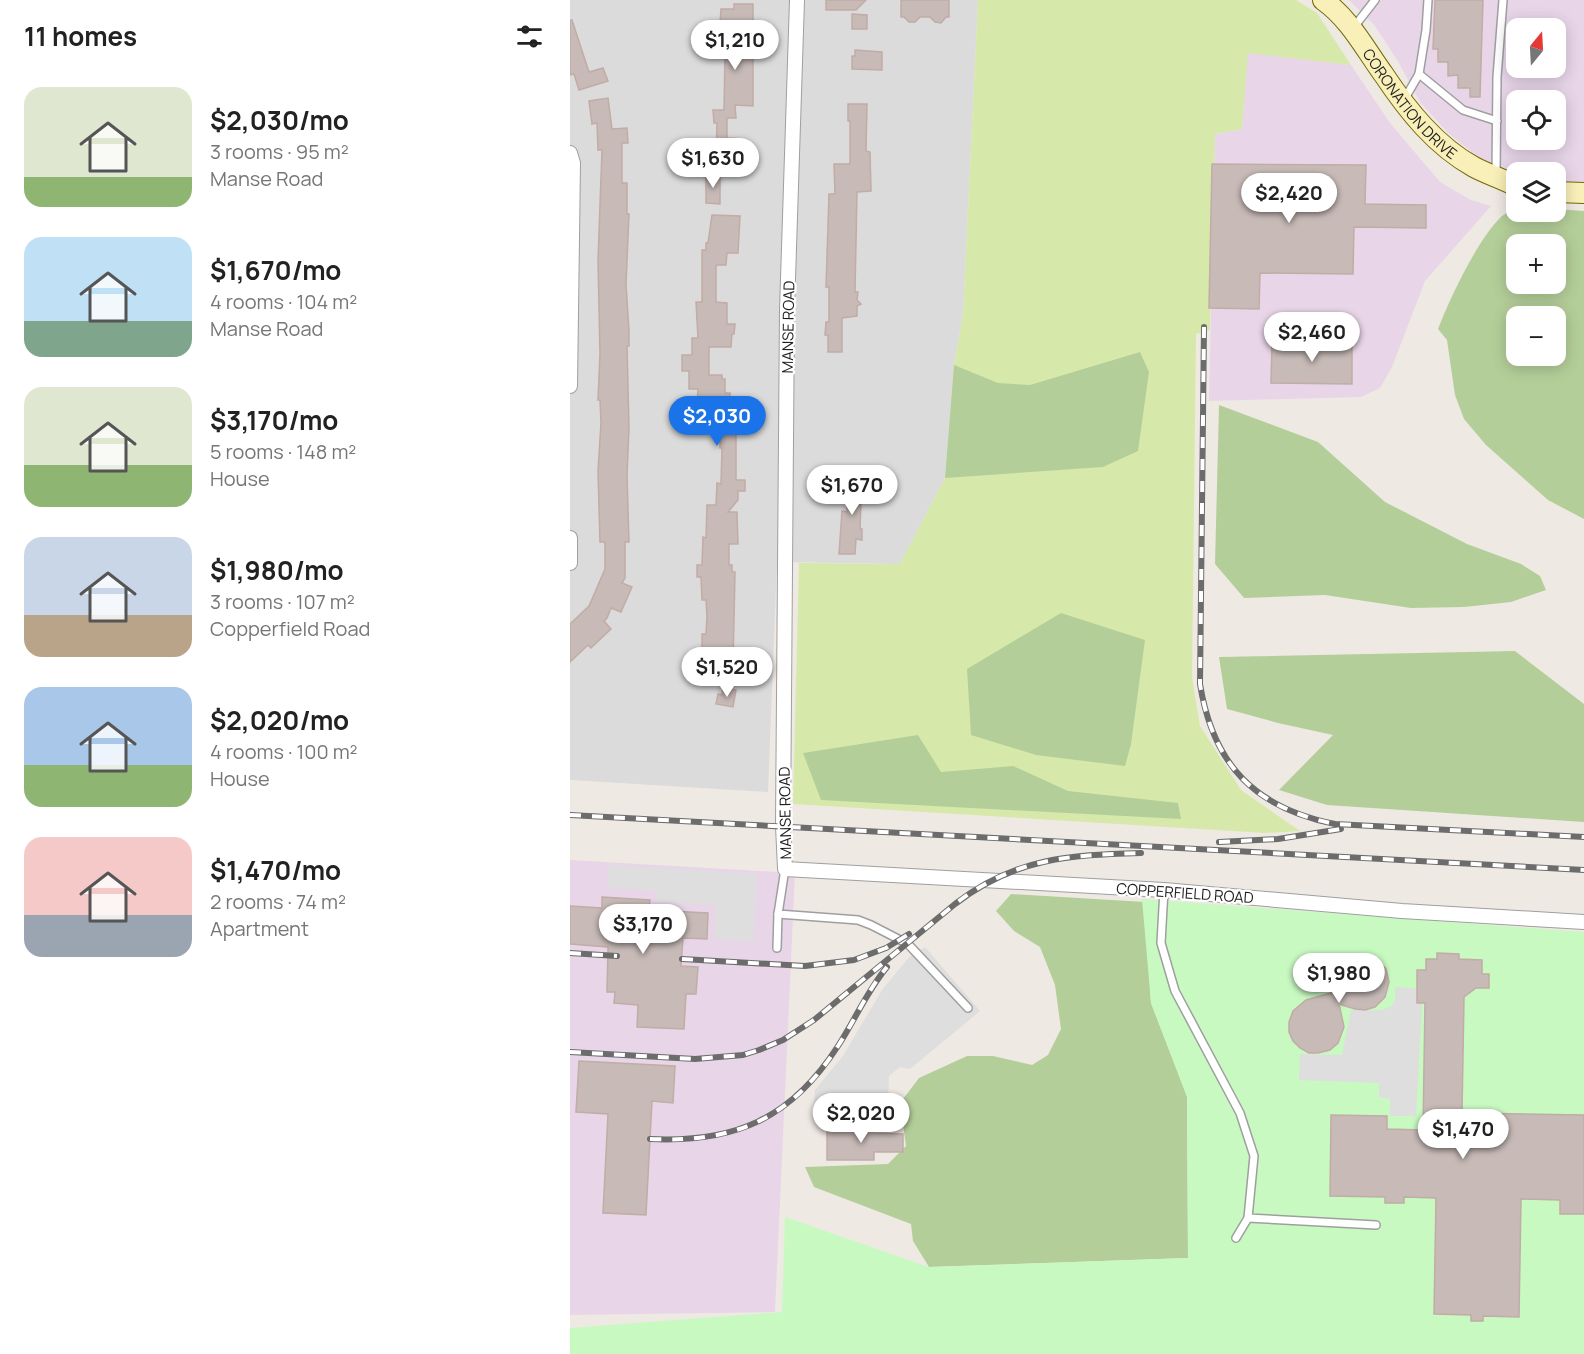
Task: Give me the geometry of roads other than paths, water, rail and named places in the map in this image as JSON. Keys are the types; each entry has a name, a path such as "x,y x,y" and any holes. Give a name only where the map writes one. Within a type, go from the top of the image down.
{"street":[{"name":"MANSE ROAD","path":"785,869 783,826 787,333 796,0"},
{"name":"CORONATION DRIVE","path":"1323,0 1352,29 1403,102 1443,146 1474,167 1506,182"},
{"path":"570,153 573,163 570,386"},
{"path":"1566,192 1584,193"},
{"path":"570,538 570,563"},
{"name":"COPPERFIELD ROAD","path":"785,869 1164,890 1402,911 1584,922"}],"lane":[{"path":"1352,29 1375,0"},
{"path":"1403,102 1419,74 1428,0"},
{"path":"1496,177 1497,77 1503,0"},
{"path":"1419,74 1463,110 1497,121"},
{"path":"777,948 778,914 785,869"},
{"path":"1164,890 1161,943 1175,991 1240,1113 1254,1156 1248,1218 1236,1238"},
{"path":"778,914 858,920 871,925 908,944 968,1008"},
{"path":"1248,1218 1376,1225"}],"railway":[{"path":"1204,327 1200,684 1206,713 1215,738 1227,760 1242,778 1261,794 1282,807 1307,817 1335,824 1584,837"},
{"path":"570,815 1584,870"},
{"path":"1219,842 1278,839 1341,829"},
{"path":"570,1052 695,1059 743,1055 759,1050 783,1040 814,1020 955,904 999,877 1021,868 1066,858 1141,853"},
{"path":"682,959 805,966 854,960 886,948 909,934"},
{"path":"570,953 617,956"},
{"path":"650,1139 681,1139 734,1131 780,1109 801,1092 820,1071 887,967"}]}
